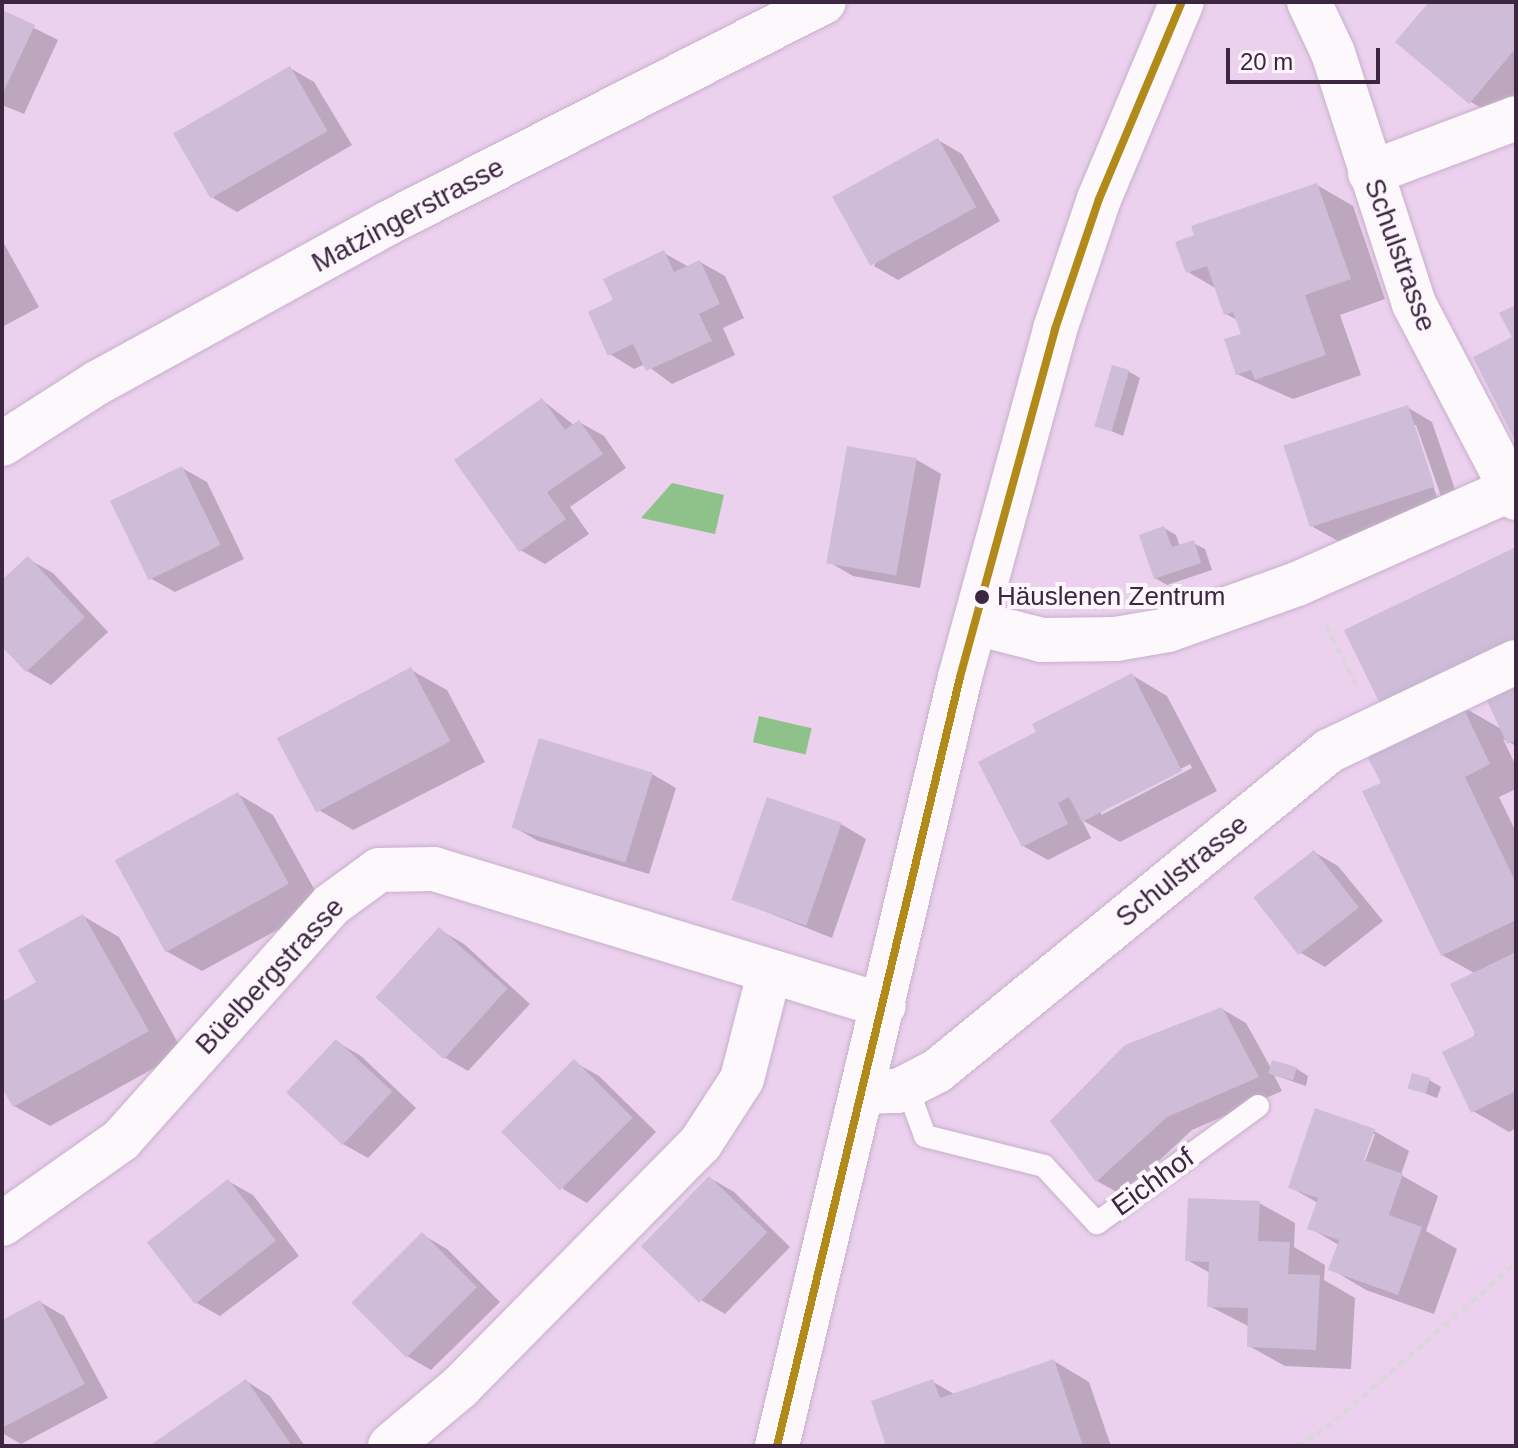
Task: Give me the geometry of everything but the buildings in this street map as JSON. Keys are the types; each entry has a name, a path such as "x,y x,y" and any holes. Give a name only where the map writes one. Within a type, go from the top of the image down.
{"street":[{"name":"Matzingerstrasse","path":"2,444 97,383 386,224 824,2"},
{"path":"777,1446 975,623 1060,315 1099,199 1182,2"},
{"name":"Schulstrasse","path":"1309,2 1333,53 1414,304 1514,493"},
{"path":"1370,173 1516,118"},
{"path":"975,623 1042,640 1116,639 1168,630 1297,584 1514,493"},
{"name":"Schulstrasse","path":"862,1092 907,1087 937,1071 1329,751 1516,662"},
{"name":"Büelbergstrasse","path":"2,1224 121,1140 331,905 379,870 434,869 769,974 884,1006"},
{"path":"390,1446 460,1387 700,1144 742,1079 769,974"}],"lane":[{"name":"Eichhof","path":"907,1087 925,1136 1044,1166 1097,1223 1258,1106"}],"path":[{"path":"1297,584 1323,619 1378,727"},
{"path":"1296,1446 1326,1428 1516,1263"}],"shaded area":[{"path":"672,483 724,495 715,534 641,518"},
{"path":"759,716 812,728 806,754 753,742"}],"transit line":[{"path":"777,1446 960,677 1055,329 1099,199 1182,2"}],"place":[{"name":"Häuslenen Zentrum","path":"982,597"}]}
